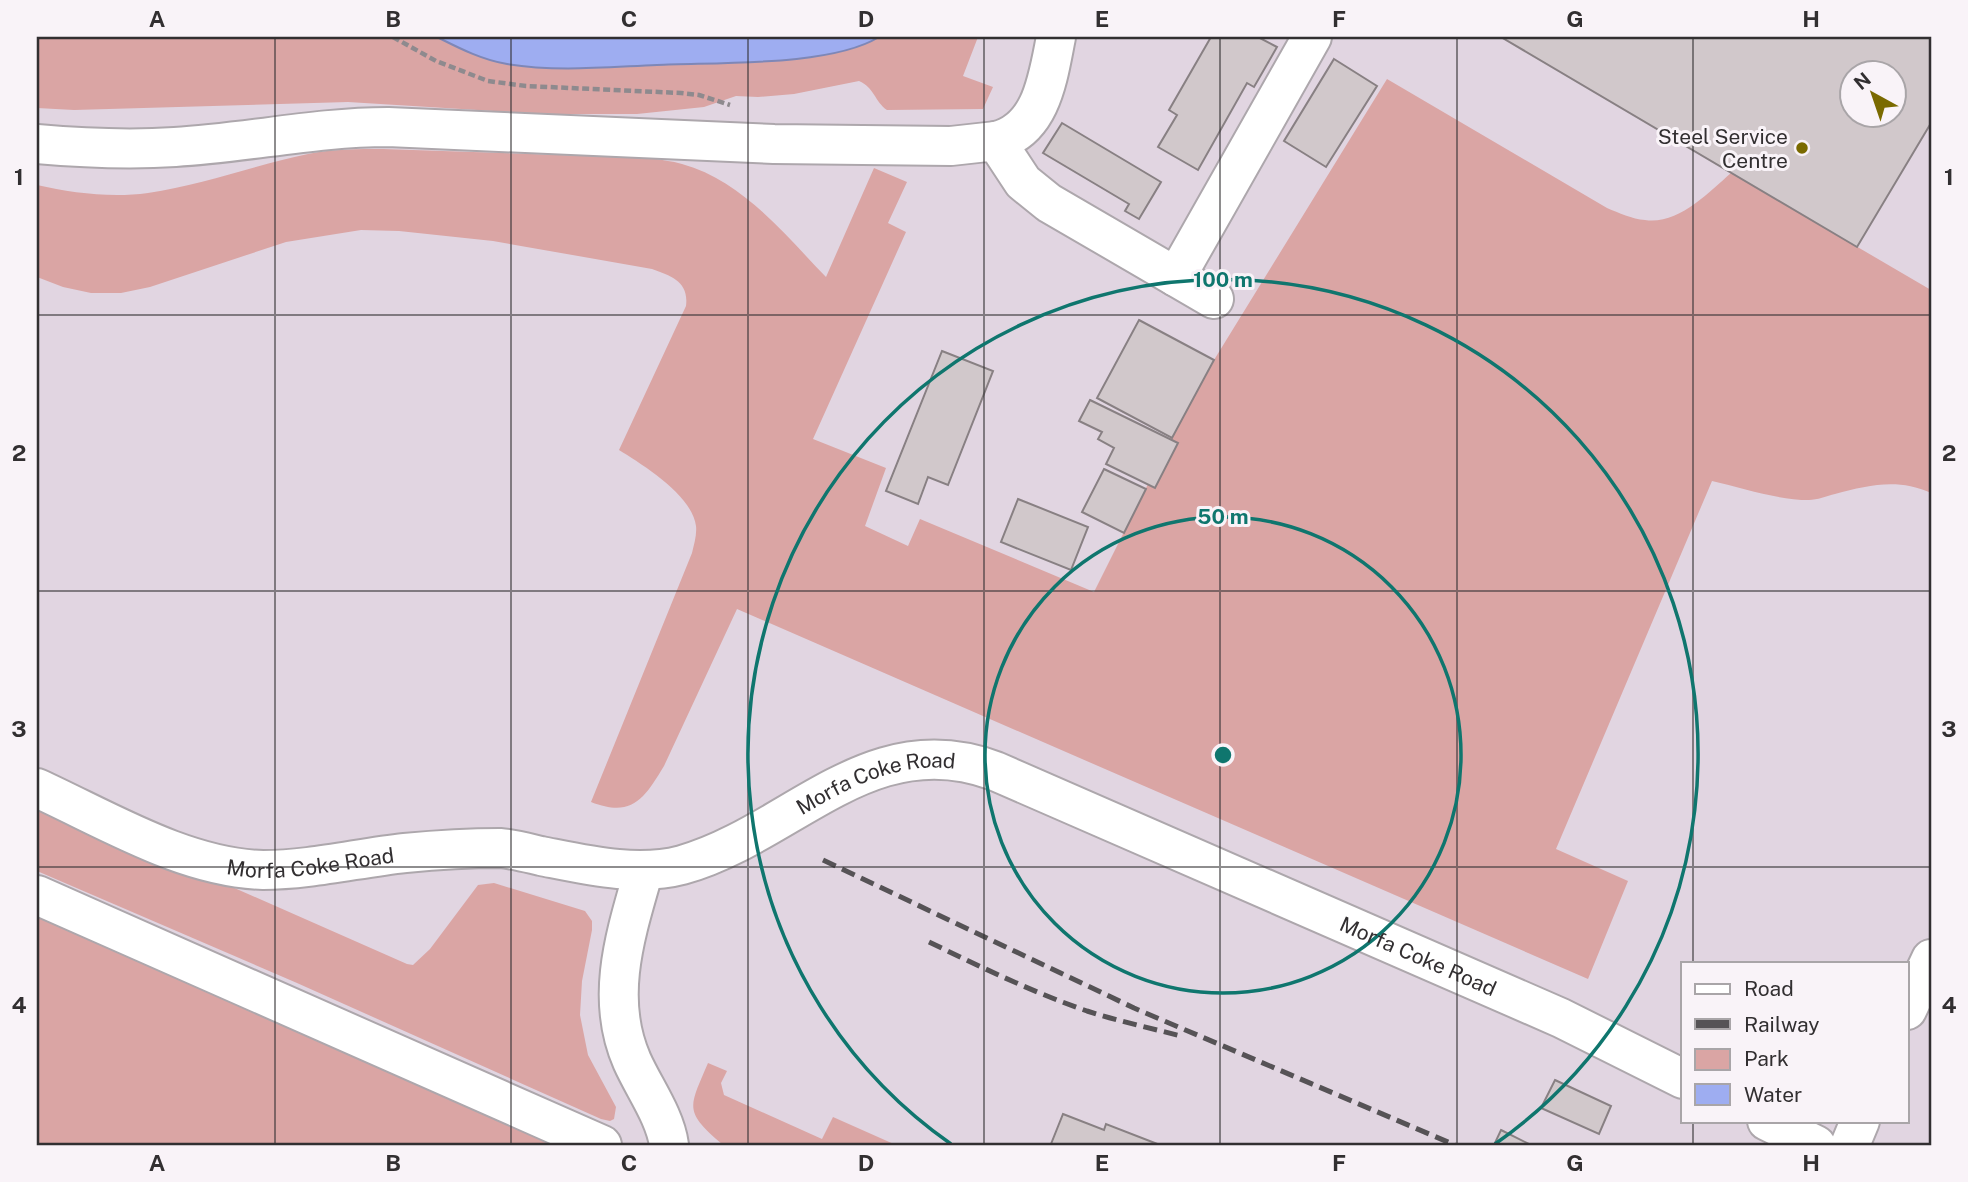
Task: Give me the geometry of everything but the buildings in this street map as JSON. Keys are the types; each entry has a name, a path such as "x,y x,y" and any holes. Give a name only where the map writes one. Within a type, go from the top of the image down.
{"lane":[{"path":"37,144 87,148 175,147 375,127 774,144 951,146 996,141 1017,134 1031,119 1047,77 1056,37"},
{"path":"1176,277 1312,37"},
{"path":"996,141 1023,182 1049,204 1214,299"},
{"name":"Morfa Coke Road","path":"37,788 180,855 233,867 264,870 317,867 405,853 504,848 594,866 644,870 682,865 701,858 758,831 860,776 883,767 925,758 958,760 995,771 1549,1012 1681,1078"},
{"path":"644,870 627,929 617,1003 624,1042 661,1122 668,1145"},
{"path":"37,895 602,1145"},
{"path":"1909,1006 1931,959"},
{"path":"1769,1122 1816,1145"},
{"path":"1850,1145 1860,1122"}],"path":[{"path":"393,37 436,61 488,80 526,86 681,93 720,101 733,107"}],"shaded area":[{"path":"37,37 1931,37 1931,1145 37,1145"}],"green space":[{"path":"37,37 437,37 489,60 563,68 771,61 832,54 858,47 879,37 978,37 963,76 993,87 983,109 887,110 868,87 859,81 794,94 736,96 704,107 637,114 544,114 348,102 74,110 37,108"},
{"path":"1387,79 1621,214 1645,220 1669,218 1692,206 1731,173 1931,290 1931,493 1895,484 1860,488 1809,500 1772,496 1712,481 1556,849 1628,881 1588,979 737,609 664,766 650,788 627,806 617,808 591,802 692,553 696,536 693,514 686,503 653,472 619,450 686,306 682,286 666,274 652,269 493,241 399,231 361,230 286,242 150,287 121,293 91,293 63,287 37,277 37,185 92,194 148,193 308,154 336,150 383,149 650,158 682,164 704,172 743,196 778,227 826,277 874,168 907,182 888,223 906,232 813,439 886,468 865,526 908,546 920,519 1094,592 1148,484 1155,487 1177,443 1170,439 1214,360"},
{"path":"37,801 407,964 413,965 430,949 478,885 494,883 585,911 592,921 592,930 582,981 580,1015 588,1055 616,1107 614,1119 601,1119 297,983 37,871"},
{"path":"37,912 565,1145 37,1145"},
{"path":"708,1063 727,1071 721,1083 724,1095 822,1139 833,1117 896,1145 723,1145 701,1124 693,1108"}],"water":[{"path":"437,37 879,37 858,47 803,58 740,63 563,68 489,60"}],"railway":[{"path":"823,860 1134,1008 1455,1145"},
{"path":"929,942 1067,1004 1181,1036"}],"place":[{"name":"Steel Service Centre","path":"1802,148"}]}
